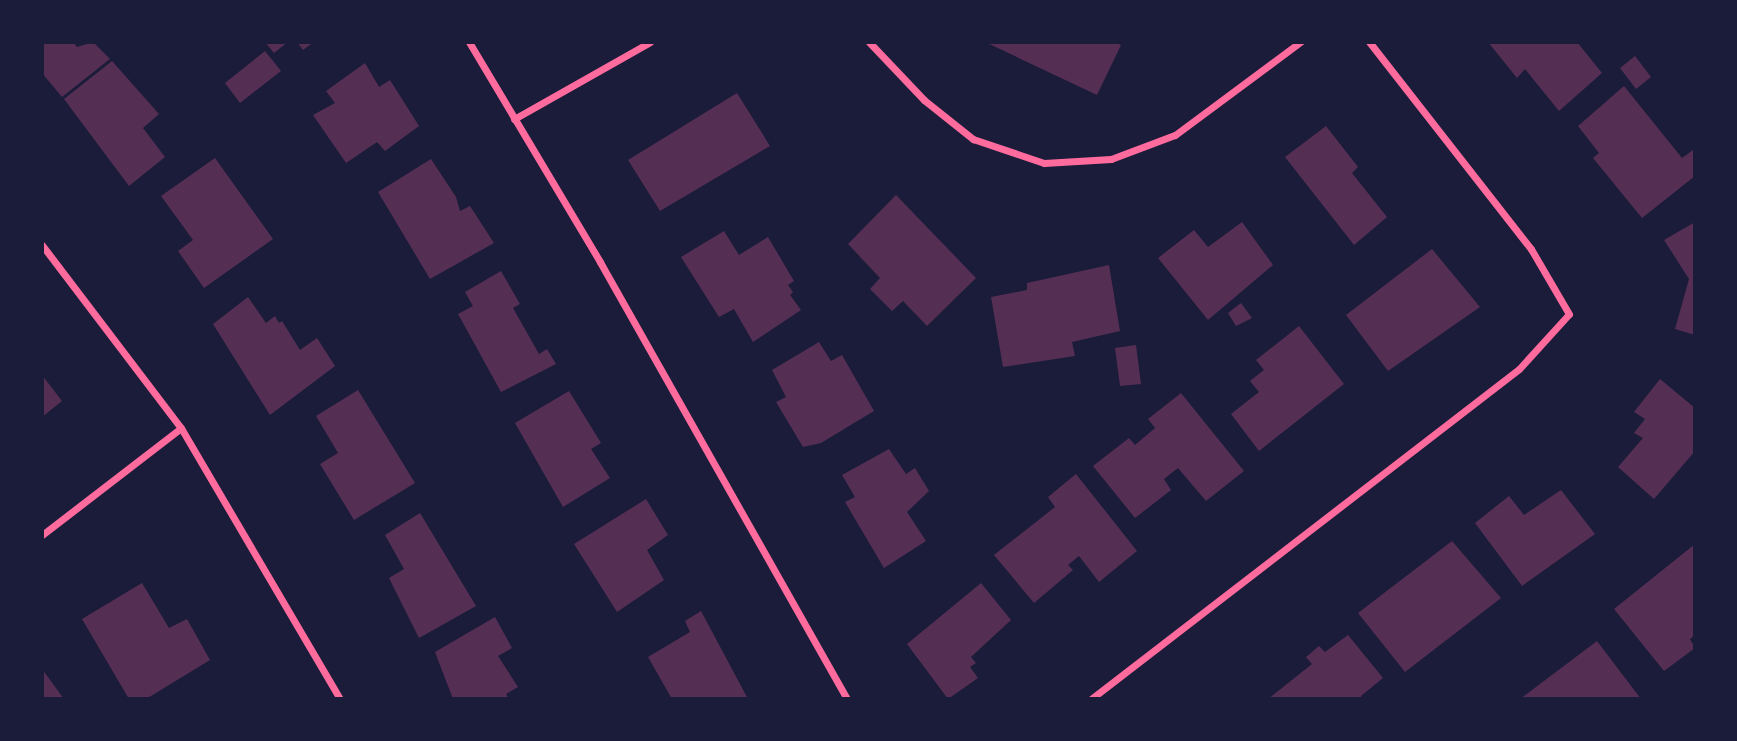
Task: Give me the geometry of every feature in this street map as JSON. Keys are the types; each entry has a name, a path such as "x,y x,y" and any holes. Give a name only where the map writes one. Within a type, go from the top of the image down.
{"street":[{"path":"469,42 847,699"},
{"path":"514,119 650,42"},
{"path":"869,42 924,100 972,139 1045,163 1111,159 1175,135 1300,42"},
{"path":"1091,699 1520,369 1569,314 1531,249 1369,42"},
{"path":"42,245 181,428 340,699"},
{"path":"42,535 181,428"}],"building":[{"path":"42,42 73,42 77,47 93,42 110,59 62,97 42,73"},
{"path":"265,42 288,42 274,53"},
{"path":"297,42 314,42 303,50"},
{"path":"985,42 1115,42 1121,45 1097,95"},
{"path":"1488,42 1577,42 1602,73 1559,111 1525,69 1517,78"},
{"path":"265,51 281,71 240,103 225,83"},
{"path":"1635,56 1651,77 1636,89 1620,68"},
{"path":"112,61 159,114 143,128 165,157 129,186 64,99"},
{"path":"365,63 379,87 390,80 419,126 385,151 377,142 346,163 313,115 335,103 326,91"},
{"path":"1624,86 1682,158 1693,150 1695,153 1695,176 1642,218 1593,158 1599,153 1578,126"},
{"path":"737,93 770,146 660,211 628,160"},
{"path":"1326,126 1358,167 1352,173 1387,217 1354,245 1285,157"},
{"path":"215,158 273,239 204,288 178,251 193,240 161,196"},
{"path":"431,159 456,197 460,211 470,206 494,243 430,279 378,192"},
{"path":"896,195 976,278 927,326 903,301 892,311 870,289 880,278 848,244"},
{"path":"1242,222 1273,265 1208,320 1158,258 1194,230 1208,247"},
{"path":"1695,222 1695,335 1675,329 1689,279 1664,240"},
{"path":"724,231 739,255 768,237 794,281 788,285 793,292 790,295 801,310 753,342 734,309 719,317 681,257"},
{"path":"1432,249 1480,307 1388,371 1346,315"},
{"path":"1109,265 1120,331 1072,342 1075,356 1003,367 991,297 1027,290 1027,283"},
{"path":"501,271 520,304 513,308 539,354 547,349 556,364 501,392 458,314 473,306 465,292"},
{"path":"248,297 266,323 275,316 279,323 282,321 300,350 317,338 335,366 270,415 213,324"},
{"path":"1241,303 1252,318 1236,326 1228,313"},
{"path":"1299,326 1344,384 1259,451 1231,414 1259,392 1250,381 1264,370 1256,360"},
{"path":"819,342 831,361 842,355 874,411 821,443 803,447 776,402 786,397 772,370"},
{"path":"1136,345 1141,384 1120,386 1115,348"},
{"path":"42,375 62,401 42,417"},
{"path":"1660,379 1695,408 1695,451 1654,499 1618,467 1643,438 1634,433 1645,419 1634,412"},
{"path":"358,390 415,483 354,520 320,464 338,453 316,416"},
{"path":"569,391 601,443 591,449 610,478 563,507 515,423"},
{"path":"1181,393 1244,471 1206,501 1178,468 1164,479 1171,490 1135,518 1093,466 1129,438 1135,445 1155,428 1148,419"},
{"path":"889,449 906,474 915,468 929,491 907,512 926,541 884,568 845,502 855,497 842,475"},
{"path":"1076,474 1137,551 1099,582 1079,556 1068,565 1073,570 1034,603 994,555 1055,507 1048,497"},
{"path":"1561,490 1595,534 1522,586 1475,523 1509,496 1524,515"},
{"path":"646,499 668,535 647,550 664,580 617,612 574,544"},
{"path":"420,513 476,606 419,638 389,578 404,569 385,535"},
{"path":"1452,541 1501,598 1405,672 1358,613"},
{"path":"1695,544 1695,635 1690,639 1695,648 1664,671 1614,609"},
{"path":"142,583 169,628 187,619 210,660 146,699 129,699 82,619"},
{"path":"981,583 1011,620 971,657 976,663 970,667 978,678 948,699 907,644"},
{"path":"701,611 748,699 672,699 648,657 690,632 685,621"},
{"path":"495,617 512,648 498,656 518,687 506,694 509,699 453,699 435,652"},
{"path":"1348,635 1383,678 1361,696 1363,699 1268,699 1312,664 1306,657 1319,646 1325,652"},
{"path":"1597,641 1641,699 1520,699"},
{"path":"42,669 64,699 42,699"}]}
